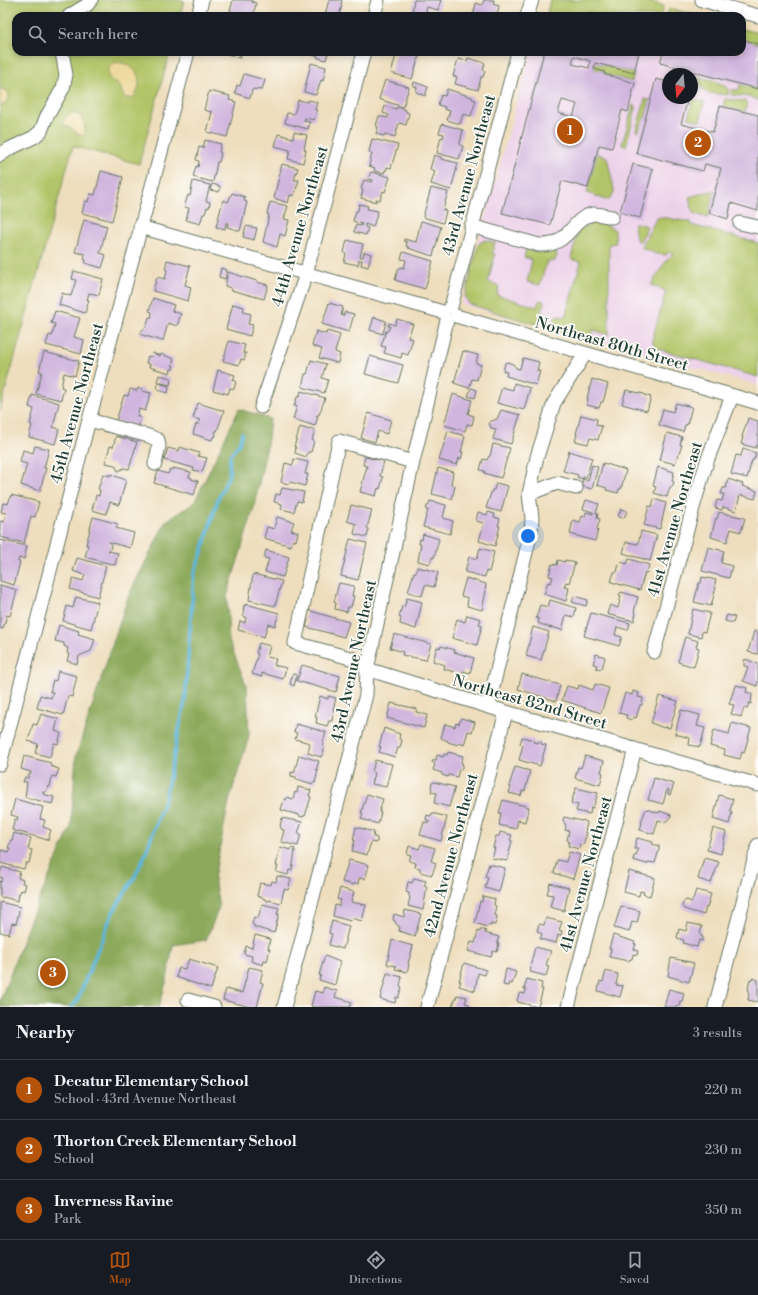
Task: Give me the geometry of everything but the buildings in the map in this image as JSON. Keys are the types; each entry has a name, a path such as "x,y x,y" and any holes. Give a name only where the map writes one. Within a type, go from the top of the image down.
{"street":[{"path":"76,12 87,5 91,0"},
{"path":"199,12 202,0"},
{"path":"375,12 378,0"},
{"path":"528,12 532,0"},
{"path":"702,0 744,12"},
{"path":"746,13 758,16"},
{"path":"0,155 41,132 46,118 63,88 66,75 63,56"},
{"name":"45th Avenue Northeast","path":"0,764 140,226 187,56"},
{"name":"44th Avenue Northeast","path":"261,407 306,274 363,56"},
{"name":"43rd Avenue Northeast","path":"284,1007 366,695 367,669 413,462 449,314 517,56"},
{"path":"472,226 546,246 562,240 577,224 590,215 599,214 612,217"},
{"path":"740,222 758,228"},
{"name":"Northeast 80th Street","path":"140,226 758,403"},
{"path":"488,707 531,532 532,518 529,494 537,457 554,403 585,354"},
{"name":"41st Avenue Northeast","path":"654,652 707,461 732,396"},
{"path":"89,420 149,436 158,440 159,446 155,464"},
{"name":"Northeast 82nd Street","path":"413,462 339,441 295,643 354,660 367,669 488,707 758,785"},
{"path":"529,494 557,483 576,488"},
{"name":"42nd Avenue Northeast","path":"427,1007 506,712"},
{"name":"41st Avenue Northeast","path":"568,1007 634,749"},
{"path":"715,1007 758,845"},
{"path":"188,1000 214,1007"}],"shaded area":[{"path":"758,34 758,385 461,304 530,56 746,56 746,48"}],"green space":[{"path":"0,0 184,0 181,12 12,12 12,56 169,56 139,164 73,146 0,410"},
{"path":"550,0 643,0 664,6 662,12 547,12"},
{"path":"669,8 684,12 668,12"},
{"path":"746,30 758,33 758,44 746,40"},
{"path":"595,63 634,73 632,82 604,74 605,72 594,69"},
{"path":"698,78 718,82 729,89 728,95 707,93 698,83"},
{"path":"740,84 758,89 758,101 751,97 731,95 732,90 739,90"},
{"path":"645,99 650,100 645,118 638,132 636,131"},
{"path":"725,99 745,101 747,103 745,112 723,106"},
{"path":"698,100 704,102 700,121 688,118 692,104 698,104"},
{"path":"633,105 636,106 636,108 626,146 622,145"},
{"path":"597,153 607,157 614,189 614,194 606,200 587,193"},
{"path":"715,190 708,218 693,213 689,197"},
{"path":"660,217 691,222 692,225 758,243 758,377 655,348 652,340 666,291 651,285 663,265 673,254 668,252 667,255 656,254 641,247 656,219"},
{"path":"597,221 602,222 615,230 616,243 609,244 609,335 593,330 591,340 551,329 555,317 565,317 581,262 571,258 578,233 580,229"},
{"path":"637,223 647,226 645,233 639,242 636,239 634,226 634,224"},
{"path":"485,240 495,243 492,253 495,254 488,282 499,287 497,295 537,307 539,301 542,300 544,303 538,325 469,304 465,296 478,245"},
{"path":"526,249 541,253 553,251 557,255 555,261 547,261 540,285 527,282 532,260 524,257"},
{"path":"239,409 270,419 267,446 253,511 227,596 229,641 247,687 249,736 229,801 214,878 219,907 206,940 173,945 167,979 159,1007 0,1007 0,1001 31,918 71,827 76,756 128,597 166,521 194,503"}],"sand":[{"path":"113,63 127,64 139,78 139,85 133,98 125,98 119,85 111,81 108,72"},
{"path":"0,89 4,89 9,93 9,98 0,106"},
{"path":"73,113 79,115 83,122 85,134 83,136 77,134 72,128 64,125 64,120 66,117"}],"waterway":[{"path":"71,1007 77,1001 112,914 135,876 145,855 165,798 185,701 194,573 218,499 229,475 230,455 239,444 242,433"}],"place":[{"name":"Decatur Elementary School","path":"570,131"},
{"name":"Thorton Creek Elementary School","path":"698,143"},
{"name":"Inverness Ravine","path":"53,973"}]}
